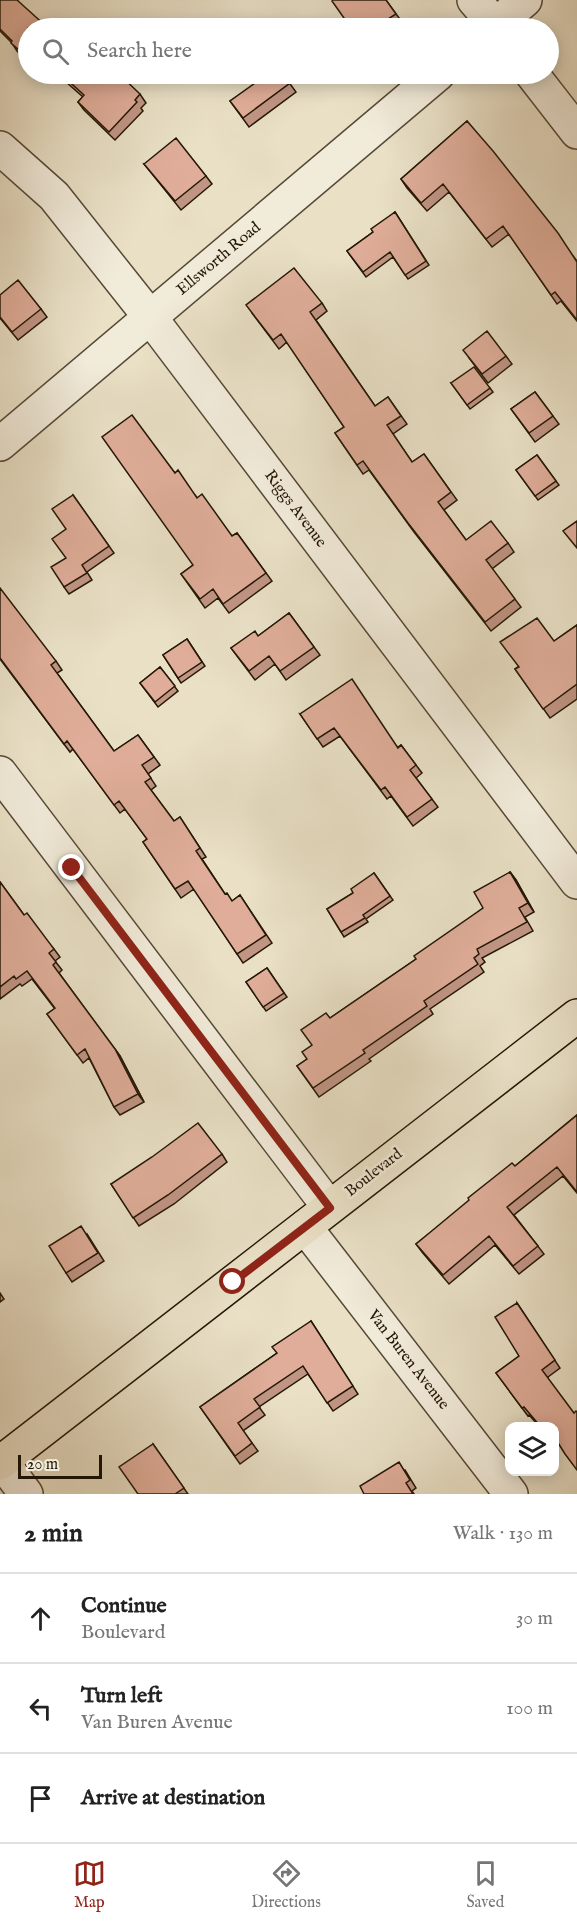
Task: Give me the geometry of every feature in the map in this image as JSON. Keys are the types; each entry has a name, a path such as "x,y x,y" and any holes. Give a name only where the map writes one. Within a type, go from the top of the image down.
{"main road":[{"name":"Boulevard","path":"1,1461 577,1016"}],"street":[{"path":"474,0 488,18"},
{"path":"505,18 525,0"},
{"name":"Ellsworth Road","path":"0,444 426,84"},
{"path":"541,84 577,132"},
{"name":"Riggs Avenue","path":"0,148 54,196 150,317 577,882"},
{"name":"Van Buren Avenue","path":"0,773 317,1217 511,1494"},
{"path":"1,1461 26,1494"}],"building":[{"path":"0,0 17,0 37,18 18,18 18,49 0,29"},
{"path":"386,0 396,14 390,18 344,18 332,1"},
{"path":"72,84 130,84 140,94 135,100 137,102 109,132 78,102 84,95"},
{"path":"254,84 289,84 243,118 230,101"},
{"path":"467,121 558,233 577,262 577,320 555,292 551,295 503,226 486,239 443,184 421,203 401,179"},
{"path":"176,138 206,176 175,201 144,164"},
{"path":"395,212 426,261 405,275 390,252 363,272 347,251 373,232 371,229"},
{"path":"294,268 322,303 310,312 375,406 388,397 401,416 387,425 412,462 424,454 451,492 438,502 466,540 491,521 508,543 486,560 515,599 485,622 363,461 357,465 335,433 344,427 281,334 273,340 246,305"},
{"path":"18,280 41,309 12,332 0,317 0,295"},
{"path":"487,331 506,356 482,374 463,350"},
{"path":"474,367 490,388 467,405 451,383"},
{"path":"535,392 553,416 529,433 511,409"},
{"path":"132,415 175,473 178,470 197,498 202,494 232,536 237,533 266,573 223,604 213,589 200,599 181,574 193,565 102,437"},
{"path":"537,455 556,481 535,496 516,470"},
{"path":"73,495 109,546 82,565 87,573 64,587 51,567 66,558 52,539 66,529 52,509"},
{"path":"577,521 577,548 563,531"},
{"path":"0,588 56,661 51,665 114,751 138,735 154,757 142,765 151,778 145,782 174,821 180,817 200,848 196,851 225,894 227,893 232,901 240,895 266,935 237,954 188,881 175,889 143,842 147,839 119,801 114,805 67,741 64,744 0,658"},
{"path":"289,613 314,647 280,671 269,656 249,671 231,648 255,631 258,636"},
{"path":"537,618 554,641 577,625 577,684 543,709 515,669 519,667 500,642"},
{"path":"187,639 202,662 178,678 163,655"},
{"path":"160,667 175,686 155,702 140,683"},
{"path":"352,679 398,748 401,745 416,765 410,770 432,799 407,817 385,787 381,790 334,728 317,739 300,714"},
{"path":"510,872 528,903 519,908 527,922 477,949 479,954 474,958 478,964 424,1001 427,1006 363,1050 365,1053 313,1088 297,1066 307,1059 302,1052 312,1045 301,1030 326,1013 330,1018 416,959 414,956 483,908 474,892"},
{"path":"374,873 390,896 363,915 365,918 341,932 327,909 353,893 351,889"},
{"path":"0,882 24,915 27,913 54,949 49,953 56,962 53,965 115,1049 138,1094 114,1107 85,1049 77,1055 47,1014 55,1008 27,971 16,979 14,976 0,987"},
{"path":"267,968 284,993 263,1007 246,982"},
{"path":"577,1115 577,1192 557,1167 507,1207 538,1246 513,1266 489,1236 443,1275 416,1244 469,1200 468,1198 512,1163 515,1166"},
{"path":"198,1123 222,1154 133,1218 111,1184"},
{"path":"81,1226 98,1253 66,1273 49,1246"},
{"path":"517,1303 555,1360 542,1370 574,1413 577,1412 577,1470 559,1444 559,1422 537,1422 524,1407 522,1408 496,1373 519,1356 495,1317"},
{"path":"311,1321 353,1386 327,1403 303,1366 254,1399 260,1407 238,1423 252,1443 235,1456 200,1407 277,1353 272,1347"},
{"path":"153,1444 184,1488 175,1494 138,1494 119,1467"},
{"path":"399,1462 410,1480 406,1483 413,1494 364,1494 360,1486"}],"route":[{"path":"72,868 330,1208 233,1282"}]}
